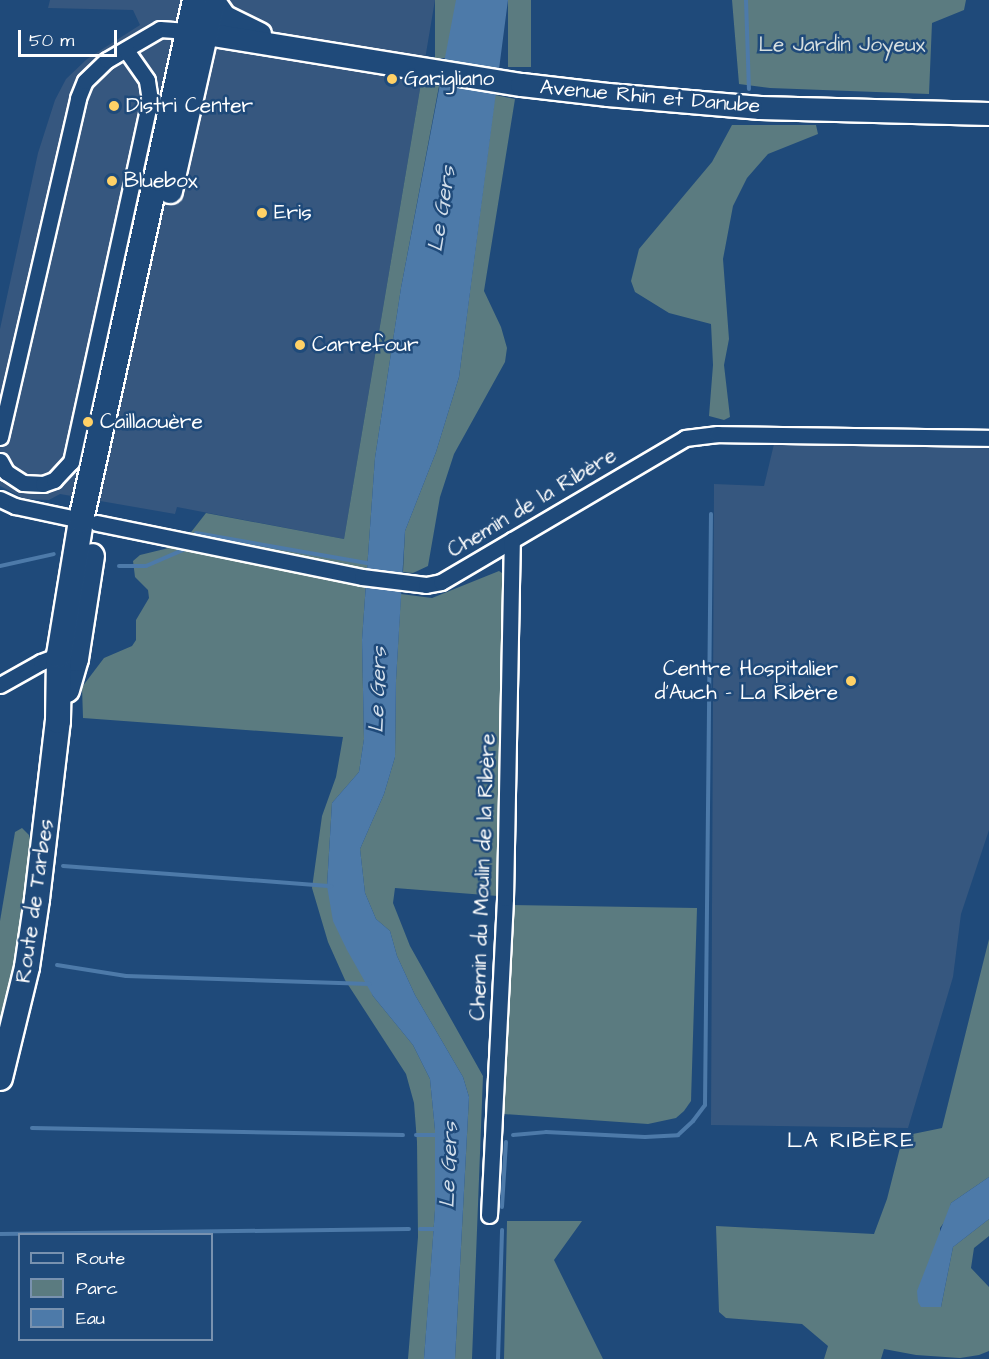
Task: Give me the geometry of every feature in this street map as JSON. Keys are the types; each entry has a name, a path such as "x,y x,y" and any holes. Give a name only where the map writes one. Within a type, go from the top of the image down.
{"main road":[{"path":"195,0 197,32"},
{"path":"197,32 213,0"},
{"name":"Route de Tarbes","path":"0,1078 27,968 58,721 89,522 197,32"}],"street":[{"name":"Avenue Rhin et Danube","path":"213,0 225,18 242,27 313,51"},
{"path":"0,436 78,98 94,70 160,29 197,32"},
{"name":"Avenue Rhin et Danube","path":"197,32 522,85 749,107 989,114"},
{"path":"2,471 23,483 43,484 54,480 71,462 150,100 147,80 126,50"},
{"name":"Chemin de la Ribère","path":"0,499 15,506 89,522 362,577 410,584 441,582 672,445 702,434 989,438"},
{"name":"Chemin du Moulin de la Ribère","path":"489,1215 506,898 512,540"},
{"path":"0,686 29,667 67,658"}],"shaded area":[{"path":"50,0 435,0 344,539 177,507 175,514 60,494 49,500 25,499 0,486 0,329 38,153 55,100 66,79 87,59 140,25 133,10 48,8"},
{"name":"Centre Hospitalier d'Auch - La Ribère","path":"774,444 989,448 989,830 961,914 953,977 908,1128 711,1125 714,484 764,486"}],"green space":[{"path":"435,0 456,0 456,58 435,58"},
{"path":"508,0 531,0 531,67 508,67"},
{"name":"Le Jardin Joyeux","path":"732,0 966,0 964,10 932,23 929,94 770,88 739,84"},
{"path":"421,83 439,86 401,288 375,458 362,640 364,739 359,772 332,803 327,886 373,996 413,1045 430,1079 435,1130 435,1210 424,1359 408,1359 418,1237 417,1142 414,1103 406,1074 345,980 328,942 312,888 322,816 336,777 343,737 83,718 82,687 104,658 132,646 136,640 136,620 149,598 148,590 135,577 133,561 140,555 181,545 206,513 344,539"},
{"path":"495,95 515,99 484,291 501,327 507,348 505,362 454,454 440,497 428,566 413,573 403,572 405,531 436,452 459,377"},
{"path":"732,125 816,125 818,134 768,154 747,178 733,206 723,259 729,339 724,365 730,417 724,420 709,416 713,365 711,324 669,313 635,292 631,281 639,249 712,162"},
{"path":"499,571 505,575 498,896 395,888 393,903 410,946 483,1076 472,1359 455,1359 469,1097 463,1077 415,995 397,956 390,931 376,919 365,893 360,849 384,794 395,757 396,680 401,594 432,598"},
{"path":"22,828 29,835 33,850 12,976 0,1024 0,921 15,832"},
{"path":"511,905 697,908 691,1101 676,1118 648,1124 503,1114"},
{"path":"989,939 989,1177 951,1203 948,1217 940,1228 941,1307 953,1247 989,1219 989,1236 974,1248 971,1268 989,1287 989,1351 960,1358 916,1355 884,1349 881,1359 824,1359 828,1346 802,1324 726,1318 719,1312 716,1226 874,1234 887,1199 903,1136 942,1128"},
{"path":"507,1221 582,1221 554,1260 603,1359 504,1359"}],"water":[{"name":"Le Gers","path":"456,0 508,0 459,377 436,452 405,531 396,680 395,757 384,794 360,849 365,893 376,919 390,931 397,956 415,995 463,1077 469,1097 455,1359 424,1359 435,1210 435,1130 430,1079 413,1045 373,996 347,950 333,921 327,886 332,803 359,772 364,739 362,640 375,458 401,288"},
{"path":"989,1177 989,1219 953,1247 941,1307 921,1307 917,1291 951,1203"}],"waterway":[{"path":"746,0 749,89"},
{"path":"513,1135 546,1132 645,1137 678,1135 705,1105 711,514"},
{"path":"196,533 372,564"},
{"path":"119,566 146,566 190,547"},
{"path":"0,566 54,554"},
{"path":"63,866 331,886"},
{"path":"57,965 126,976 370,984"},
{"path":"32,1128 403,1135"},
{"name":"Le Gers","path":"416,1135 440,1135"},
{"path":"502,1207 506,1142"},
{"path":"82,1233 409,1229"},
{"path":"420,1229 437,1229"},
{"path":"498,1359 502,1230"},
{"path":"0,1234 18,1234"}],"place":[{"name":"Garigliano","path":"392,79"},
{"name":"Distri Center","path":"114,106"},
{"name":"Bluebox","path":"112,181"},
{"name":"Eris","path":"262,213"},
{"name":"Carrefour","path":"300,345"},
{"name":"Caillaouère","path":"88,422"},
{"name":"Centre Hospitalier d'Auch - La Ribère","path":"851,681"}],"district":[{"name":"LA RIBÈRE","path":"851,1141"}]}
